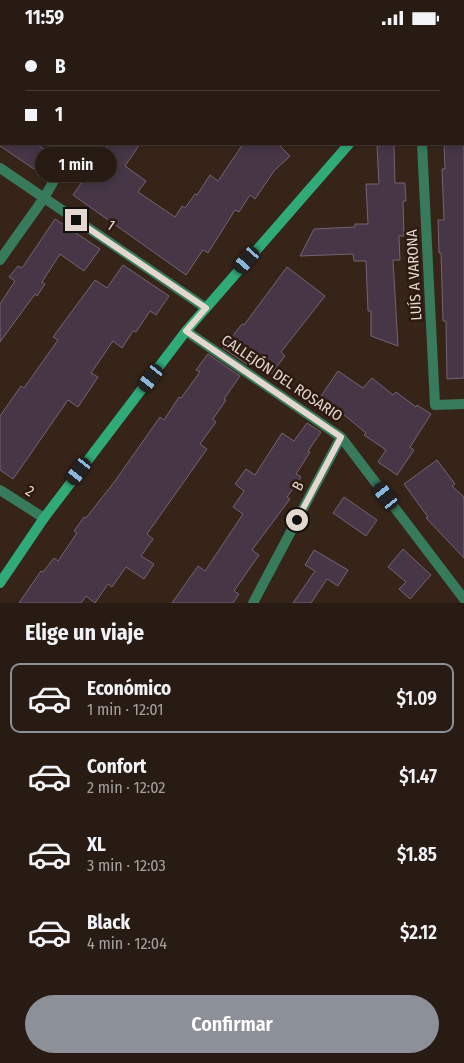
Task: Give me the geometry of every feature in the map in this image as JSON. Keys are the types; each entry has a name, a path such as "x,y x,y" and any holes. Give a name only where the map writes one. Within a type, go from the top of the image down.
{"main road":[{"path":"0,583 44,518 186,331 348,145"}],"street":[{"path":"0,259 44,198 74,145"},
{"name":"LUÍS A VARONA","path":"422,145 435,405 464,404"},
{"name":"1","path":"0,168 206,308"},
{"name":"CALLEJÓN DEL ROSARIO","path":"186,331 341,437 464,599"},
{"name":"B","path":"253,603 341,437"},
{"name":"2","path":"0,489 44,518"}],"building":[{"path":"38,145 47,151 34,169 0,146"},
{"path":"107,145 139,145 125,166 146,181 138,192 175,217 182,206 185,208 195,194 197,195 210,175 218,181 242,145 279,145 290,156 274,171 255,199 250,195 239,212 235,210 208,253 203,250 186,275 73,195"},
{"path":"394,145 395,183 405,183 406,201 403,201 404,236 399,236 400,260 393,260 398,346 371,336 371,311 368,311 366,261 354,261 353,254 300,256 314,229 355,227 355,224 368,224 366,184 379,184 377,146"},
{"path":"444,145 464,145 464,378 447,379 446,321 443,321 438,220 444,220 442,169 445,169"},
{"path":"55,219 100,249 84,271 60,254 42,282 45,284 37,296 35,294 0,342 0,304 15,281 9,277 18,266 22,268"},
{"path":"123,265 169,296 156,315 150,311 136,332 133,331 122,348 113,341 91,373 98,377 78,407 68,400 13,479 0,470 0,416 21,386 24,388 58,340 53,337 95,280 107,288"},
{"path":"287,267 325,296 281,352 285,356 271,374 252,359 248,365 223,348 242,324 244,325"},
{"path":"208,354 240,376 213,419 216,422 200,444 207,449 147,534 153,539 141,556 154,564 144,579 126,567 112,587 108,584 95,603 86,596 81,603 19,603 41,571 43,572 54,558 58,561 77,533 74,531 84,517 86,518 115,481 160,417 164,420 179,397 181,398 200,372 196,370"},
{"path":"338,371 363,388 372,378 393,395 396,392 416,407 417,405 431,414 410,447 414,450 397,475 378,462 386,450 364,435 366,433 321,396"},
{"path":"307,423 321,432 296,474 301,477 287,497 290,499 252,550 259,555 234,591 239,594 233,603 172,603 198,566 205,571 243,514 233,507 244,491 235,484 246,469 255,475 282,433 294,441"},
{"path":"437,460 455,484 452,486 464,497 464,558 426,518 428,517 404,484"},
{"path":"344,497 377,520 366,536 333,513"},
{"path":"403,549 431,575 410,599 399,589 406,582 388,567"},
{"path":"314,550 348,570 338,586 327,579 311,603 293,603 315,571 305,565"}],"route":[{"path":"76,220 206,308 186,331 341,437 297,520"}]}
